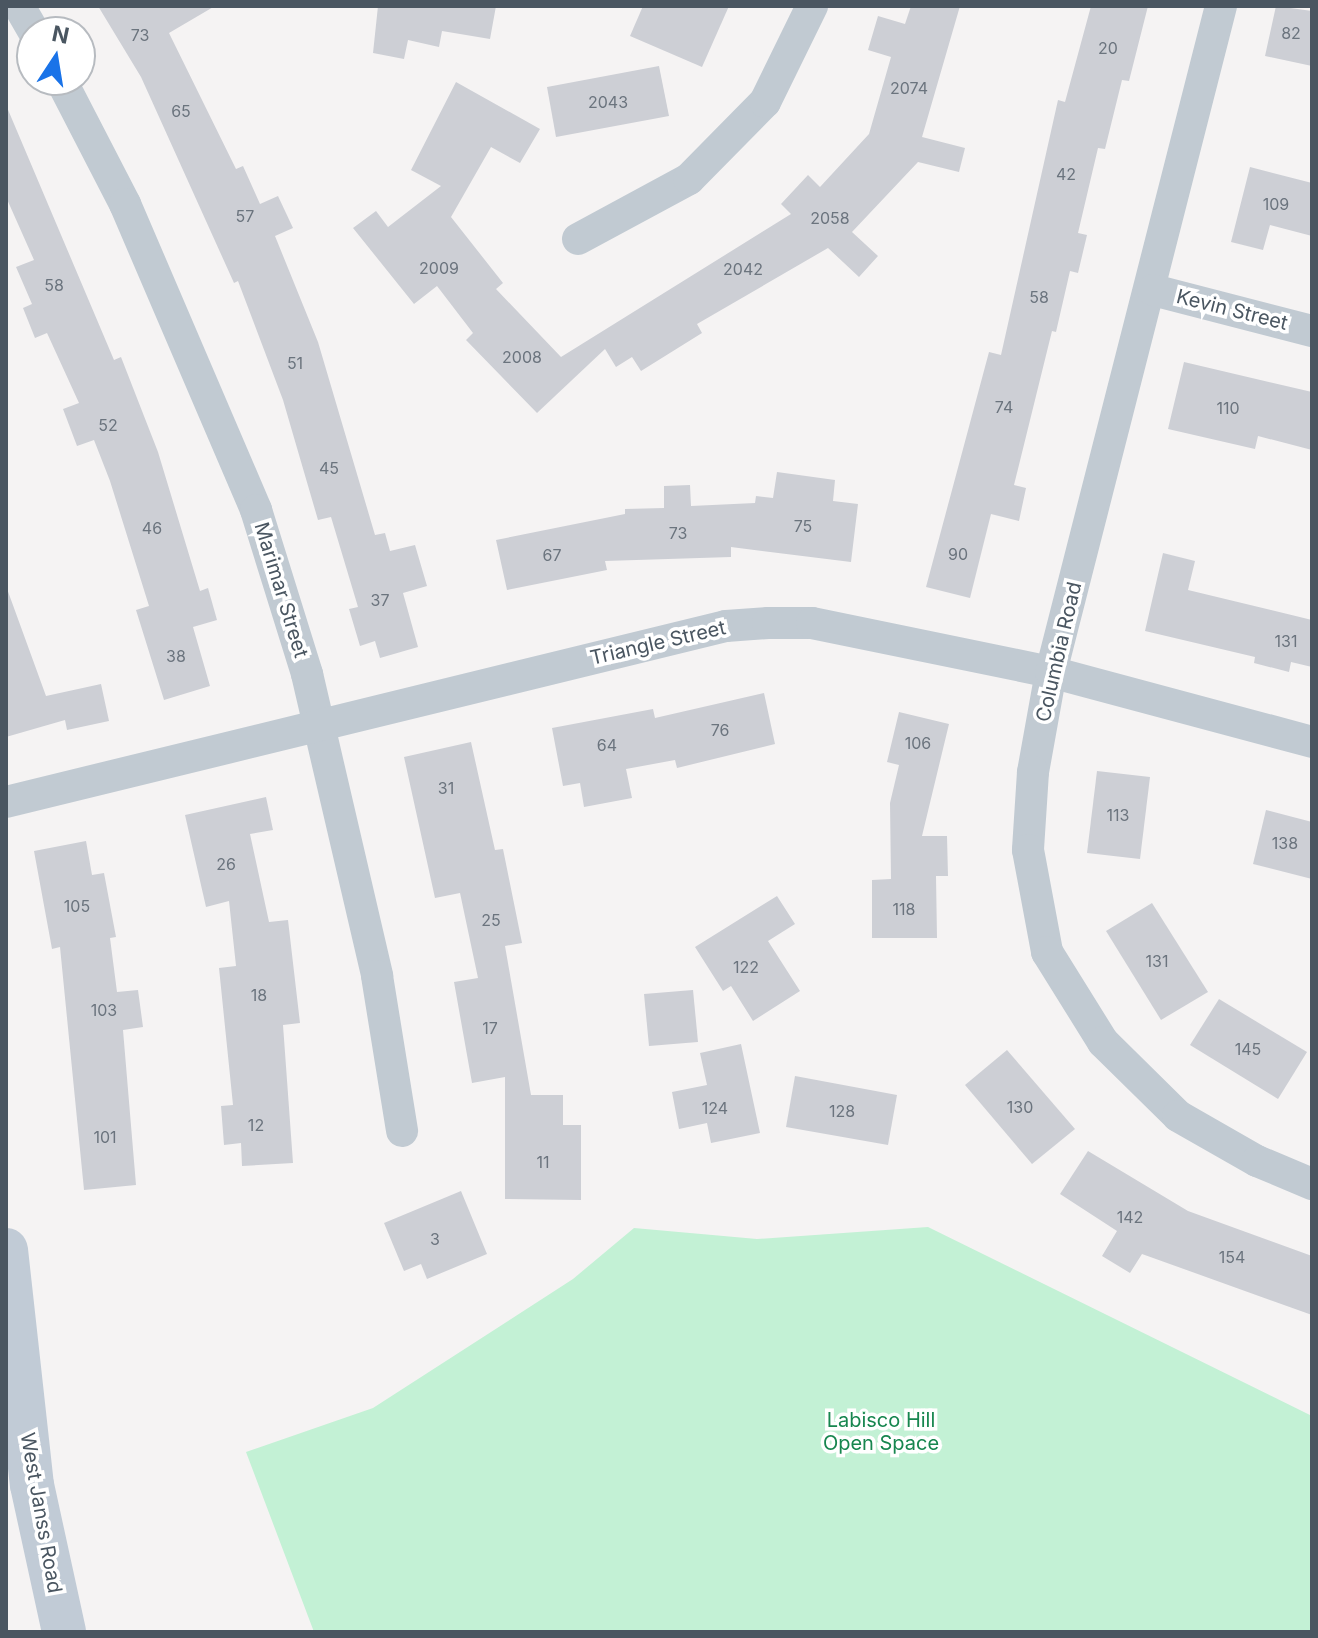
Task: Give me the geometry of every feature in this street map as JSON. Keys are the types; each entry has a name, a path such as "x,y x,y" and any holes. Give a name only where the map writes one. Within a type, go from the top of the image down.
{"main road":[{"name":"West Janss Road","path":"6,1250 32,1485 64,1632"}],"street":[{"path":"578,239 689,179 765,102 812,6"},
{"name":"Columbia Road","path":"1221,6 1153,290 1051,672 1033,772 1028,850 1047,952 1103,1042 1178,1116 1257,1161 1312,1184"},
{"name":"Marimar Street","path":"69,96 131,218 256,510 317,724 377,976 402,1131"},
{"name":"Kevin Street","path":"1153,290 1312,331"},
{"name":"Triangle Street","path":"6,802 726,626 768,623 812,623 1051,672 1312,742"}],"green space":[{"name":"Labisco Hill Open Space","path":"928,1227 1312,1416 1312,1632 314,1632 246,1452 373,1408 573,1279 634,1228 757,1239"}],"building":[{"path":"98,6 215,6 169,33 236,169 243,166 260,204 278,196 293,228 275,236 318,342 375,535 385,533 390,551 415,545 427,586 403,593 418,647 380,658 375,641 360,646 349,609 358,607 331,517 318,520 283,400 238,281 234,283 141,77"},
{"path":"378,6 496,6 490,39 442,31 439,47 408,40 404,59 373,53"},
{"path":"643,6 729,6 702,67 630,36"},
{"path":"911,6 960,6 922,137 965,148 959,172 918,162 852,232 878,256 859,277 828,248 697,324 702,333 641,371 632,357 616,367 605,349 537,413 466,340 473,333 437,286 414,304 353,228 376,211 388,227 441,186 411,170 456,82 540,129 520,163 491,147 451,217 503,283 496,289 561,357 791,214 781,204 808,175 820,187 869,134 891,57 868,50 878,16 905,24"},
{"path":"1091,6 1148,6 1129,81 1122,80 1105,149 1098,148 1078,233 1087,235 1078,273 1070,271 1056,332 1052,331 1014,485 1026,488 1019,521 991,514 970,598 926,587 989,352 1001,355 1058,100 1065,102"},
{"path":"1276,6 1312,11 1312,66 1265,56"},
{"path":"659,66 669,116 556,137 547,87"},
{"path":"6,105 114,360 121,357 158,452 200,591 208,588 217,620 193,627 210,686 164,700 136,610 149,606 110,481 94,440 77,446 63,409 79,403 47,333 35,338 23,308 32,304 16,267 34,260 6,197"},
{"path":"1250,167 1312,183 1312,236 1270,225 1263,250 1231,242"},
{"path":"1184,362 1312,392 1312,450 1258,436 1255,449 1168,429"},
{"path":"777,472 835,480 833,501 858,504 851,562 731,547 731,557 605,561 607,570 507,590 496,540 625,514 625,509 664,508 664,486 690,485 691,506 755,503 756,496 773,498"},
{"path":"1163,553 1195,561 1188,590 1312,620 1312,667 1291,662 1289,672 1254,663 1255,657 1145,631"},
{"path":"6,586 46,696 101,684 109,721 67,730 65,720 6,737"},
{"path":"764,693 775,744 677,768 675,760 626,769 632,798 584,807 580,783 563,786 552,728 653,709 655,718"},
{"path":"899,712 949,724 922,836 947,836 948,876 936,876 937,938 872,938 872,880 891,879 890,803 899,765 887,762"},
{"path":"471,742 495,850 503,849 522,943 505,946 531,1095 563,1095 563,1125 581,1125 581,1200 505,1199 505,1077 472,1083 454,982 478,978 460,893 435,898 404,757"},
{"path":"1097,771 1150,777 1140,859 1087,853"},
{"path":"266,797 273,830 250,834 269,922 288,920 300,1023 283,1025 293,1163 242,1166 241,1143 224,1145 221,1106 233,1105 219,968 236,966 229,901 206,907 185,815"},
{"path":"1266,810 1312,822 1312,879 1253,864"},
{"path":"86,841 92,875 104,873 116,937 110,938 117,992 138,990 143,1027 123,1030 136,1185 84,1190 60,947 52,949 34,851"},
{"path":"777,896 795,924 768,941 800,991 753,1021 731,986 723,991 695,947"},
{"path":"1152,903 1208,992 1161,1020 1106,931"},
{"path":"693,990 698,1042 649,1046 644,994"},
{"path":"1219,999 1307,1052 1278,1099 1190,1045"},
{"path":"741,1044 760,1133 711,1143 707,1123 679,1129 672,1092 707,1085 700,1053"},
{"path":"1007,1050 1075,1129 1032,1164 965,1085"},
{"path":"795,1076 897,1095 888,1145 786,1127"},
{"path":"1088,1151 1188,1211 1312,1256 1312,1315 1142,1254 1130,1273 1102,1256 1117,1231 1060,1194"},
{"path":"461,1191 487,1254 427,1279 421,1264 404,1271 384,1223"}]}
